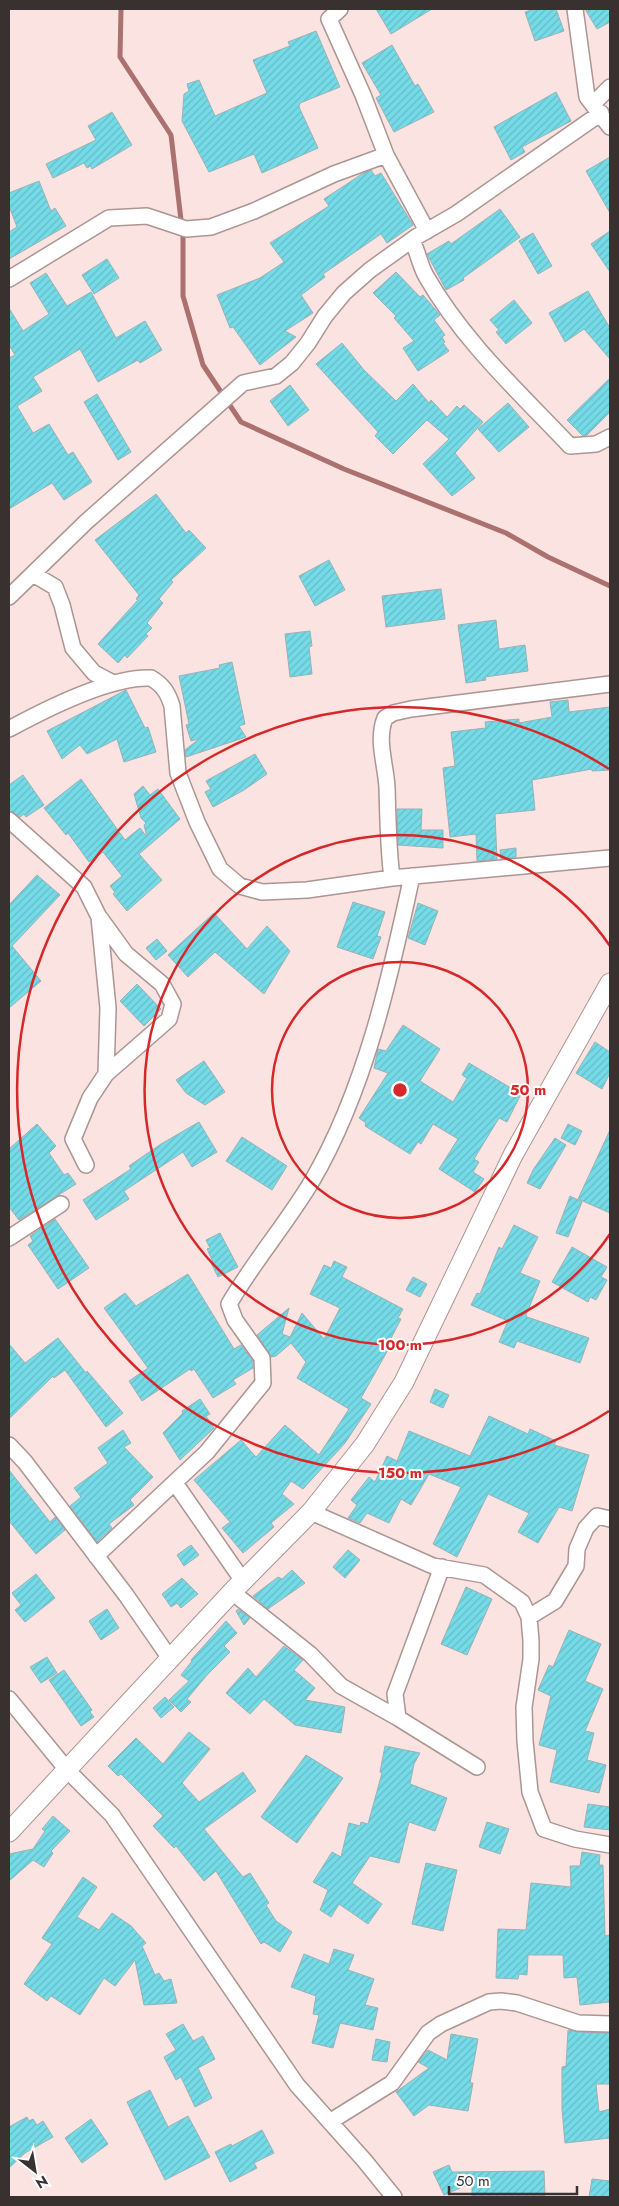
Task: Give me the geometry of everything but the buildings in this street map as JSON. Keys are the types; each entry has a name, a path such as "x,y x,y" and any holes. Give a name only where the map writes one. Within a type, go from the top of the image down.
{"street":[{"path":"340,9 329,19 363,95 386,155 427,231"},
{"path":"575,9 588,96 610,127"},
{"path":"9,598 86,522 243,383 276,376 292,363 344,293 370,270 412,240 456,214 597,108 610,87"},
{"path":"9,280 109,218 147,216 186,229 211,227 254,211 334,174 386,155"},
{"path":"412,240 420,255 424,274 456,323 570,446 596,444 610,437"},
{"path":"33,574 54,587 62,605 72,648 94,673 113,683"},
{"path":"9,729 39,713 113,683 151,678 165,688 172,706 178,773 197,822 220,870 240,886 262,892 307,890 392,878 610,858"},
{"path":"392,878 386,806 387,789 381,735 385,718 393,713 411,709 610,684"},
{"path":"9,820 84,887 99,917 126,954 162,984 173,1004 169,1019 106,1074 90,1098 73,1139 86,1165"},
{"path":"96,1556 207,1452 263,1383 262,1358 235,1320 229,1304 312,1180 341,1122 372,1038 389,982 412,876"},
{"path":"99,917 108,1008 106,1074"},
{"path":"9,1832 238,1587 311,1512 364,1444 404,1382 513,1155 610,983"},
{"path":"9,1238 61,1204"},
{"path":"9,1445 25,1462 96,1556 171,1660"},
{"path":"175,1483 238,1587 310,1654 341,1686 398,1718 476,1768"},
{"path":"311,1512 367,1539 433,1566 484,1575 522,1602 529,1617 531,1659 524,1707 524,1741 530,1792 535,1811 544,1828 575,1839 610,1845"},
{"path":"529,1617 555,1601 576,1566 577,1548 586,1528 596,1516 610,1519"},
{"path":"398,1718 395,1694 442,1567"},
{"path":"9,1699 68,1771 112,1815 297,2084 331,2121 394,2197"},
{"path":"331,2121 392,2083 428,2033 441,2024 489,2002 517,2003 578,2023 610,2024"}],"waterway":[{"path":"121,9 120,57 171,135 183,237 183,296 203,365 241,422 344,469 506,533 548,557 610,586"}]}
